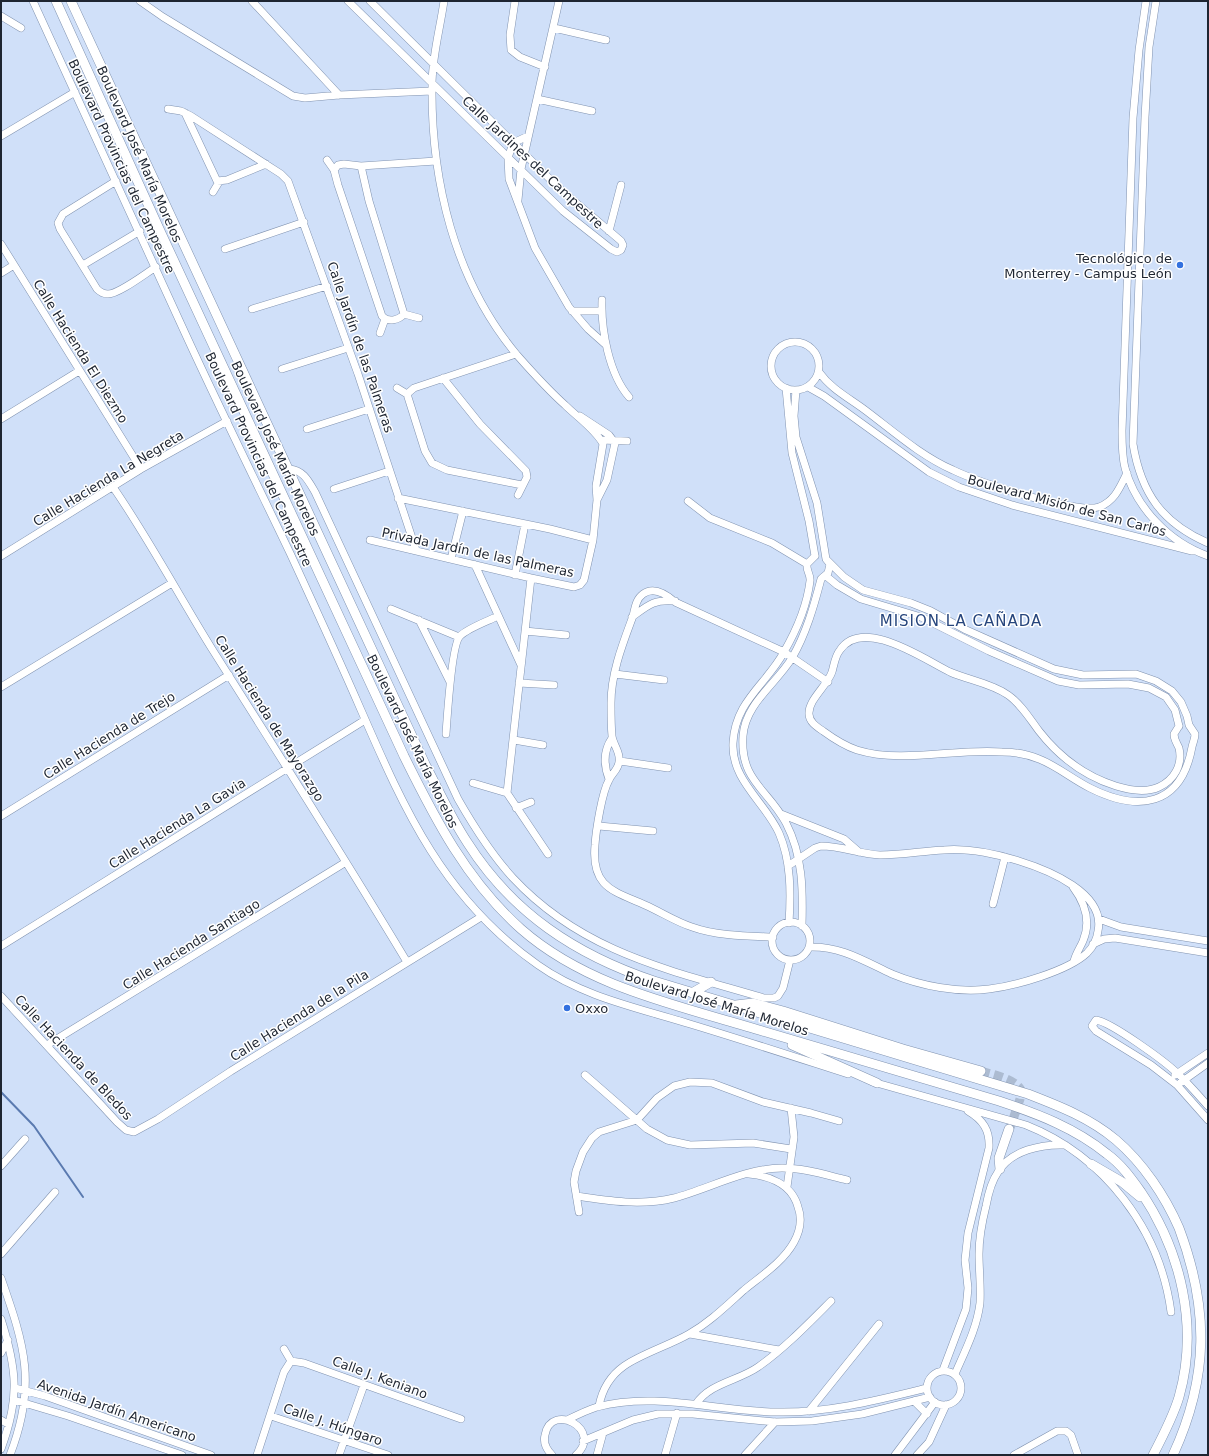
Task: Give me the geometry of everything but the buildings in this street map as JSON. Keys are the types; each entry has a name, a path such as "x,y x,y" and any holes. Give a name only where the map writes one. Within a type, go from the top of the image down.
{"main road":[{"name":"Boulevard José María Morelos","path":"56,1 161,233 384,715 430,809 450,846 496,904 533,939 568,962 624,988 673,1005 999,1101 1045,1117 1088,1140 1109,1155 1127,1174 1152,1209 1174,1255 1184,1297 1187,1337 1179,1396 1172,1415 1153,1455"},
{"name":"Boulevard José María Morelos","path":"71,1 426,764 452,817 481,863 522,908 560,937 581,950 619,968 692,993 1028,1094 1062,1107 1089,1120 1124,1148 1163,1197 1184,1241 1200,1291 1204,1328 1200,1380 1190,1418 1173,1455"},
{"path":"692,993 711,982"},
{"path":"735,1006 753,1003 981,1071"},
{"path":"758,1030 877,1083"},
{"path":"1000,1169 999,1158 1009,1130"},
{"path":"1091,1164 1122,1182 1152,1209"}],"street":[{"name":"Boulevard Provincias del Campestre","path":"33,1 227,421 319,615 394,784 422,837 453,884 481,917 536,963 564,981 581,988 634,1008 877,1083 1026,1126 1044,1133 1067,1145 1091,1164 1112,1184 1125,1200 1148,1238 1166,1280 1171,1312"},
{"path":"140,1 285,93 293,96 305,98 432,88"},
{"path":"252,1 339,95"},
{"name":"Calle Jardines del Campestre","path":"348,1 432,88 585,230 611,249 619,252 623,247 622,243 576,204 544,174 370,1"},
{"path":"398,498 526,524 593,540 597,500 596,486 603,448 601,440 543,384 516,354 496,328 475,291 448,219 436,161 432,88 444,1"},
{"path":"515,1 510,35 511,50 520,57 545,67"},
{"path":"518,201 521,169 559,1"},
{"path":"1146,1 1135,85 1122,431 1124,461 1127,473 1141,502 1155,521 1177,540 1207,555"},
{"path":"1156,1 1149,47 1145,117 1145,152 1133,422 1134,444 1136,464 1150,496 1165,515 1185,531 1208,543"},
{"path":"1,16 21,28"},
{"path":"554,28 606,40"},
{"path":"1,136 75,92"},
{"path":"537,99 592,111"},
{"name":"Calle Jardín de las Palmeras","path":"168,109 185,112 281,174 288,181 327,286 416,550"},
{"path":"185,112 212,175 219,182"},
{"path":"528,136 513,143 508,158 509,179 535,248 556,286 572,311 588,329 606,345"},
{"path":"1132,150 1145,152"},
{"path":"326,160 334,170 381,315 385,319 393,320 404,314 419,318"},
{"path":"334,170 338,165 344,164 361,166 436,161"},
{"path":"213,192 219,182 266,164"},
{"path":"361,166 369,201 404,314"},
{"path":"535,183 544,174"},
{"path":"116,181 63,214 58,220 60,229 98,291 108,294 120,289 156,267"},
{"path":"609,231 621,185"},
{"path":"225,249 304,222"},
{"path":"83,265 140,231"},
{"name":"Calle Hacienda El Diezmo","path":"1,244 141,469"},
{"path":"1,273 14,265"},
{"path":"252,309 327,286"},
{"path":"602,300 606,345 617,380 629,397"},
{"path":"572,311 602,311"},
{"path":"380,333 385,319"},
{"path":"797,341 805,343 812,348 820,363 819,372 815,380 808,387 796,390 786,388 779,383 771,368 772,360 775,352 785,344 797,341"},
{"path":"282,369 348,348"},
{"path":"407,394 410,390 516,354"},
{"path":"1,419 79,371"},
{"name":"Boulevard Misión de San Carlos","path":"819,372 824,380 838,392 943,465 983,482 1043,500 1078,508 1100,506 1116,495 1127,473"},
{"path":"443,378 480,424 526,471 527,477 518,495"},
{"name":"Boulevard Misión de San Carlos","path":"808,387 824,396 913,461 944,481 983,496 1207,555"},
{"path":"397,388 407,394 425,451 432,463 447,470 522,485"},
{"path":"786,388 790,444 805,505 815,556"},
{"path":"796,390 794,427 807,475 817,504 827,560 830,567 823,578 812,612 792,658 784,670 758,699 748,715 743,734 743,754 745,764 753,781 781,814 793,838 799,859 803,901 802,926 809,936 809,947 802,957 790,960 778,955 772,944 773,937 779,927 789,922 802,926"},
{"path":"307,429 369,409"},
{"path":"574,414 593,424 614,440 615,448 610,468 604,489 597,500"},
{"name":"Calle Hacienda La Negreta","path":"1,556 141,469 227,421"},
{"path":"601,440 627,441"},
{"path":"289,469 297,470 301,473 315,492 458,798 484,842 504,867 537,901 580,932 639,960 772,999 778,996 783,988 790,960"},
{"path":"334,490 389,471"},
{"path":"797,476 807,475"},
{"name":"Calle Hacienda de Mayorazgo","path":"113,487 407,962"},
{"path":"1040,512 1043,500"},
{"path":"688,501 710,518 772,543 807,564"},
{"path":"805,505 817,504"},
{"path":"451,559 463,511"},
{"path":"515,574 526,524"},
{"name":"Privada Jardín de las Palmeras","path":"370,540 571,586 580,585 584,580 593,540"},
{"path":"807,564 815,556"},
{"path":"811,576 823,578 861,599 921,617 989,651 1058,681 1079,685 1128,684 1149,688 1166,698 1174,710 1179,726 1174,734 1178,744 1180,761 1170,781 1157,788 1147,790 1123,788 1095,779 1066,761 1054,750 1016,702 1003,692 950,672 892,642 868,638 854,640 845,644 839,651 828,682 813,701 809,717 817,727 835,740 855,750 888,755 980,751 1022,754 1045,761 1098,792 1134,800 1149,801 1159,798 1176,786 1187,768 1192,744 1196,734 1189,725 1188,716 1181,702 1172,691 1156,681 1136,674 1083,675 1054,669 964,629 931,611 911,603 863,590 844,577 827,560 819,556 815,556"},
{"path":"789,922 790,900 788,866 785,849 778,832 762,806 743,782 737,767 732,743 738,717 750,695 778,662 802,613 811,576 808,571 807,564"},
{"path":"475,565 522,666"},
{"path":"531,578 507,793 548,854"},
{"path":"1,687 172,583"},
{"path":"773,937 753,937 700,930 612,891 602,880 596,862 595,845 609,779 605,762 606,754 612,738 611,702 615,674 626,631 638,599 641,595 648,592 663,593 675,602 784,652 828,682"},
{"path":"632,617 647,606 659,600 675,602"},
{"path":"391,609 459,637"},
{"path":"459,637 498,616"},
{"path":"419,620 450,682"},
{"path":"525,631 566,635"},
{"path":"446,734 450,682 459,637"},
{"path":"615,674 664,680"},
{"name":"Calle Hacienda de Trejo","path":"1,816 229,675"},
{"path":"519,683 554,685"},
{"name":"Calle Hacienda La Gavia","path":"1,946 365,720"},
{"path":"1179,726 1189,725"},
{"path":"609,779 617,770 620,761 618,748 612,738"},
{"path":"514,740 543,745"},
{"path":"1178,744 1185,746 1192,744"},
{"path":"620,761 668,768"},
{"path":"737,767 745,764"},
{"path":"473,783 507,793"},
{"path":"516,808 531,802"},
{"path":"781,814 844,840 852,844 859,852"},
{"path":"599,826 653,831"},
{"path":"788,866 821,846 859,852 887,854 945,850 978,852 1005,857 1046,870 1070,884 1090,900 1099,919 1098,933 1093,944 1084,955 1074,961 1055,970 1014,984 980,990 964,990 910,980 840,950 809,947"},
{"path":"993,904 1005,857"},
{"name":"Calle Hacienda Santiago","path":"47,1045 346,862"},
{"path":"1070,884 1082,904 1087,919 1084,939 1076,953 1074,961"},
{"path":"790,900 803,901"},
{"name":"Calle Hacienda de la Pila","path":"131,1132 139,1131 231,1071 481,917"},
{"path":"1099,919 1114,926 1208,941"},
{"path":"1093,944 1104,939 1115,938 1208,953"},
{"name":"Calle Hacienda de Bledos","path":"1,996 117,1122 131,1132"},
{"path":"1208,1106 1178,1073 1104,1022 1098,1020 1093,1022 1092,1026 1096,1031 1151,1065 1177,1085 1208,1120"},
{"path":"1169,1079 1208,1053"},
{"path":"1177,1085 1208,1063"},
{"path":"584,1075 656,1135 678,1143 690,1145 753,1143 791,1149"},
{"path":"579,1212 574,1182 576,1171 583,1152 592,1138 599,1132 637,1120 651,1103 665,1091 690,1082 712,1083 751,1098 839,1122"},
{"path":"895,1455 927,1414 933,1400 927,1388 931,1376 943,1370 966,1309 966,1247 979,1182 988,1148 988,1134 985,1125 961,1106"},
{"path":"787,1187 788,1168 794,1137 791,1108"},
{"path":"1,1166 25,1139"},
{"path":"956,1374 971,1338 979,1312 981,1289 979,1254 980,1234 992,1186 1000,1169 1019,1153 1029,1149 1050,1144 1067,1145"},
{"path":"577,1196 622,1202 660,1201 749,1174 775,1168 788,1168 848,1180"},
{"path":"599,1406 606,1385 624,1366 690,1334 717,1315 775,1264 794,1242 800,1225 798,1203 787,1187 768,1178 749,1174"},
{"path":"979,1182 992,1186"},
{"path":"1,1254 55,1192"},
{"path":"1,1278 23,1351 26,1391 25,1402 16,1439 10,1455"},
{"path":"696,1404 706,1393 723,1383 750,1372 779,1350 831,1301"},
{"path":"1,1319 8,1340 14,1368 15,1388 14,1400 1,1449"},
{"path":"810,1411 879,1324"},
{"path":"690,1334 779,1350"},
{"path":"1,1353 8,1340"},
{"path":"257,1455 271,1416 284,1372 292,1361 284,1349"},
{"name":"Calle J. Keniano","path":"292,1361 300,1361 461,1419"},
{"path":"926,1455 929,1442 946,1405 958,1399 961,1393 960,1380 956,1374 943,1370"},
{"path":"339,1455 364,1384"},
{"name":"Avenida Jardín Americano","path":"15,1388 211,1455"},
{"path":"552,1455 545,1445 546,1430 553,1423 567,1420 599,1406 645,1401 696,1404 772,1412 810,1411 854,1405 927,1388"},
{"name":"Avenida Jardín Americano","path":"14,1400 25,1402 171,1453 182,1455"},
{"path":"583,1441 649,1415 677,1413 775,1422 817,1421 894,1407 914,1401 933,1400 946,1405"},
{"path":"914,1401 927,1414"},
{"path":"665,1455 677,1413"},
{"name":"Calle J. Húngaro","path":"271,1416 388,1455"},
{"path":"1,1420 8,1424"},
{"path":"567,1420 577,1425 583,1435 580,1450 576,1455"},
{"path":"745,1455 775,1422"},
{"path":"1014,1455 1057,1431 1062,1430 1071,1435 1078,1455"},
{"path":"597,1455 603,1433"},
{"path":"917,1455 929,1442"}],"waterway":[{"path":"1,1092 34,1126 83,1197"}],"tunnel":[{"path":"981,1071 1008,1080 1018,1086 1021,1090 1020,1099 1010,1128"}],"place":[{"name":"Tecnológico de Monterrey - Campus León","path":"1180,265"},
{"name":"Oxxo","path":"567,1008"}],"district":[{"name":"MISION LA CAÑADA","path":"961,621"}]}
